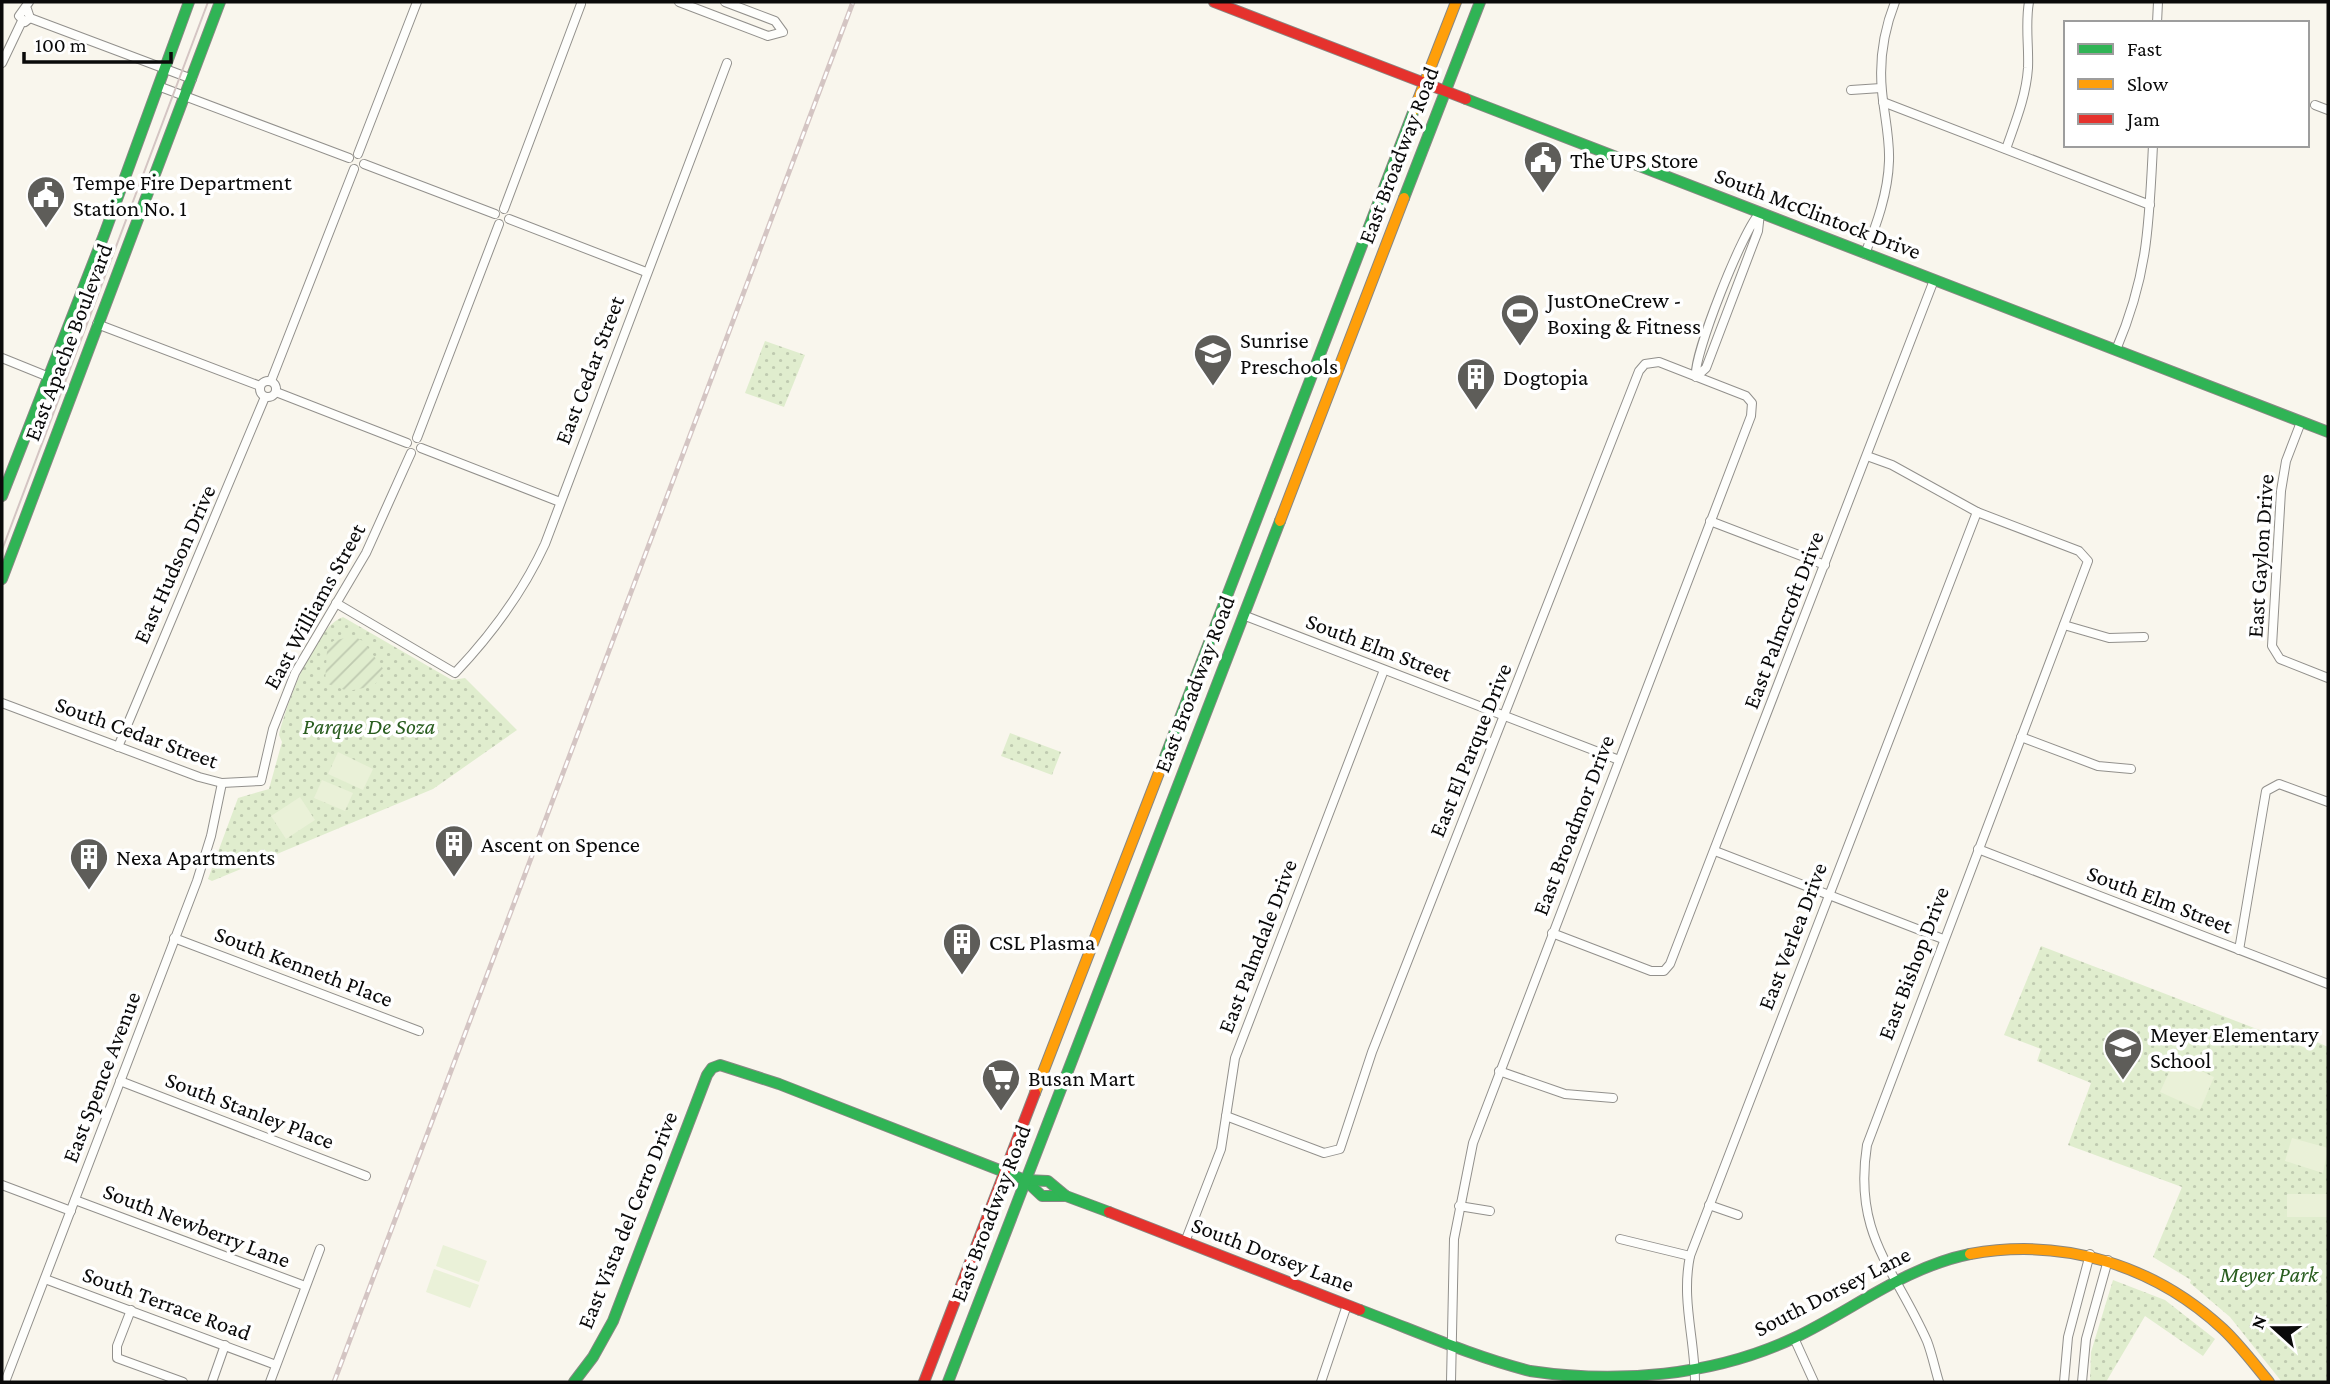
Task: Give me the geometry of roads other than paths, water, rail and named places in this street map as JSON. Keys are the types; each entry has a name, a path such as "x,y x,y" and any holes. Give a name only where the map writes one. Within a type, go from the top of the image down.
{"main road":[{"name":"East Apache Boulevard","path":"2,496 189,2"},
{"name":"East Apache Boulevard","path":"2,579 186,96 219,2"},
{"name":"South McClintock Drive","path":"1214,2 2328,432"},
{"name":"East Broadway Road","path":"924,1382 1456,2"},
{"name":"East Broadway Road","path":"948,1382 1480,2"},
{"path":"1321,351 1341,359"},
{"path":"1222,607 1243,615"},
{"path":"1115,886 1135,896"},
{"name":"South Dorsey Lane","path":"712,1068 724,1066 756,1076 1025,1180 1038,1177 1057,1184 1066,1196 1453,1346 1512,1367 1575,1381 1695,1377 1794,1338 1930,1265 1982,1251 2032,1247 2090,1254 2159,1282 2197,1307 2230,1336 2269,1382"},
{"name":"East Vista del Cerro Drive","path":"574,1382 593,1357 613,1321 712,1068"}],"street":[{"path":"158,86 349,158 358,153 417,2"},
{"path":"679,2 768,36 783,32 775,21 724,2"},
{"path":"1865,254 1885,197 1889,171 1881,88 1884,42 1895,2"},
{"path":"2006,149 2024,98 2028,67 2026,20 2029,2"},
{"path":"2157,21 2158,2"},
{"path":"581,4 504,209 495,214 364,164 354,169 271,382 276,392 407,443 417,438 499,224 509,219 646,272"},
{"path":"2,62 27,12 192,79"},
{"name":"East Cedar Street","path":"336,603 455,673 494,631 523,588 560,502 727,63"},
{"path":"1852,90 1881,88"},
{"path":"1883,102 2150,205"},
{"path":"2315,105 2328,110"},
{"path":"2116,350 2143,269 2153,147"},
{"path":"358,153 364,164"},
{"path":"349,158 349,165 354,169"},
{"path":"504,209 508,212 509,219"},
{"path":"1696,377 1706,368 1711,356 1758,231 1760,213"},
{"path":"495,214 495,220 499,224"},
{"name":"East Palmcroft Drive","path":"1552,933 1651,971 1664,971 1673,959 1934,280"},
{"path":"97,324 260,386"},
{"path":"2,358 49,377"},
{"name":"East Broadmor Drive","path":"1451,1382 1452,1273 1458,1206 1473,1143 1752,407 1746,396 1658,362 1645,364"},
{"name":"East El Parque Drive","path":"1226,1116 1319,1152 1335,1153 1343,1144 1365,1068 1637,375 1645,364"},
{"path":"260,386 271,382"},
{"path":"260,386 260,393 265,397 276,392"},
{"name":"East Hudson Drive","path":"118,747 265,397"},
{"name":"East Gaylon Drive","path":"2301,422 2286,461 2281,491 2272,638 2275,654 2286,662 2328,678"},
{"path":"417,438 421,448 560,502"},
{"path":"407,443 407,449 411,453 421,448"},
{"name":"East Williams Street","path":"261,781 273,729 288,689 375,534 411,453"},
{"path":"1867,456 1892,465 1977,512"},
{"name":"East Bishop Drive","path":"1939,1382 1927,1342 1894,1283 1867,1219 1864,1191 1865,1153 1876,1112 2087,568 2087,558 2079,551 1977,512"},
{"name":"East Verlea Drive","path":"1695,1377 1686,1313 1685,1282 1690,1256 1977,512"},
{"path":"1710,521 1825,565"},
{"name":"South Elm Street","path":"1243,615 1619,760"},
{"path":"2064,625 2101,637 2144,637"},
{"name":"East Palmdale Drive","path":"1185,1242 1221,1149 1235,1058 1384,670"},
{"name":"South Cedar Street","path":"2,703 182,772 222,783 261,781"},
{"path":"2021,737 2098,765 2131,769"},
{"name":"East Spence Avenue","path":"5,1382 205,858 222,783"},
{"path":"2239,950 2263,800 2269,787 2283,785 2328,802"},
{"name":"South Elm Street","path":"1978,849 2328,984"},
{"path":"1714,851 1943,939"},
{"name":"South Kenneth Place","path":"174,938 419,1031"},
{"path":"1499,1071 1565,1094 1612,1098"},
{"name":"South Stanley Place","path":"120,1081 366,1176"},
{"path":"2,1185 71,1211"},
{"name":"South Newberry Lane","path":"75,1199 306,1286"},
{"path":"1709,1205 1738,1215"},
{"path":"1458,1206 1490,1211"},
{"path":"1620,1239 1690,1256"},
{"path":"270,1382 320,1249"},
{"path":"2064,1382 2068,1337 2090,1254"},
{"path":"2082,1382 2086,1339 2108,1260"},
{"name":"South Terrace Road","path":"45,1279 276,1365"},
{"path":"1321,1382 1347,1305"},
{"path":"131,1310 117,1346 117,1358 183,1382"},
{"path":"1794,1338 1814,1382"},
{"path":"212,1382 225,1345"}],"tram line":[{"path":"2,550 208,2"}],"railway":[{"path":"334,1382 853,2"}],"place":[{"name":"The UPS Store","path":"1543,194"},
{"name":"Tempe Fire Department Station No. 1","path":"46,229"},
{"name":"JustOneCrew - Boxing & Fitness","path":"1520,347"},
{"name":"Sunrise Preschools","path":"1213,387"},
{"name":"Dogtopia","path":"1476,411"},
{"name":"Ascent on Spence","path":"454,878"},
{"name":"Nexa Apartments","path":"89,891"},
{"name":"CSL Plasma","path":"962,976"},
{"name":"Meyer Elementary School","path":"2123,1081"},
{"name":"Busan Mart","path":"1001,1112"}],"park label":[{"name":"Parque De Soza","path":"369,726"},
{"name":"Meyer Park","path":"2269,1274"}]}
